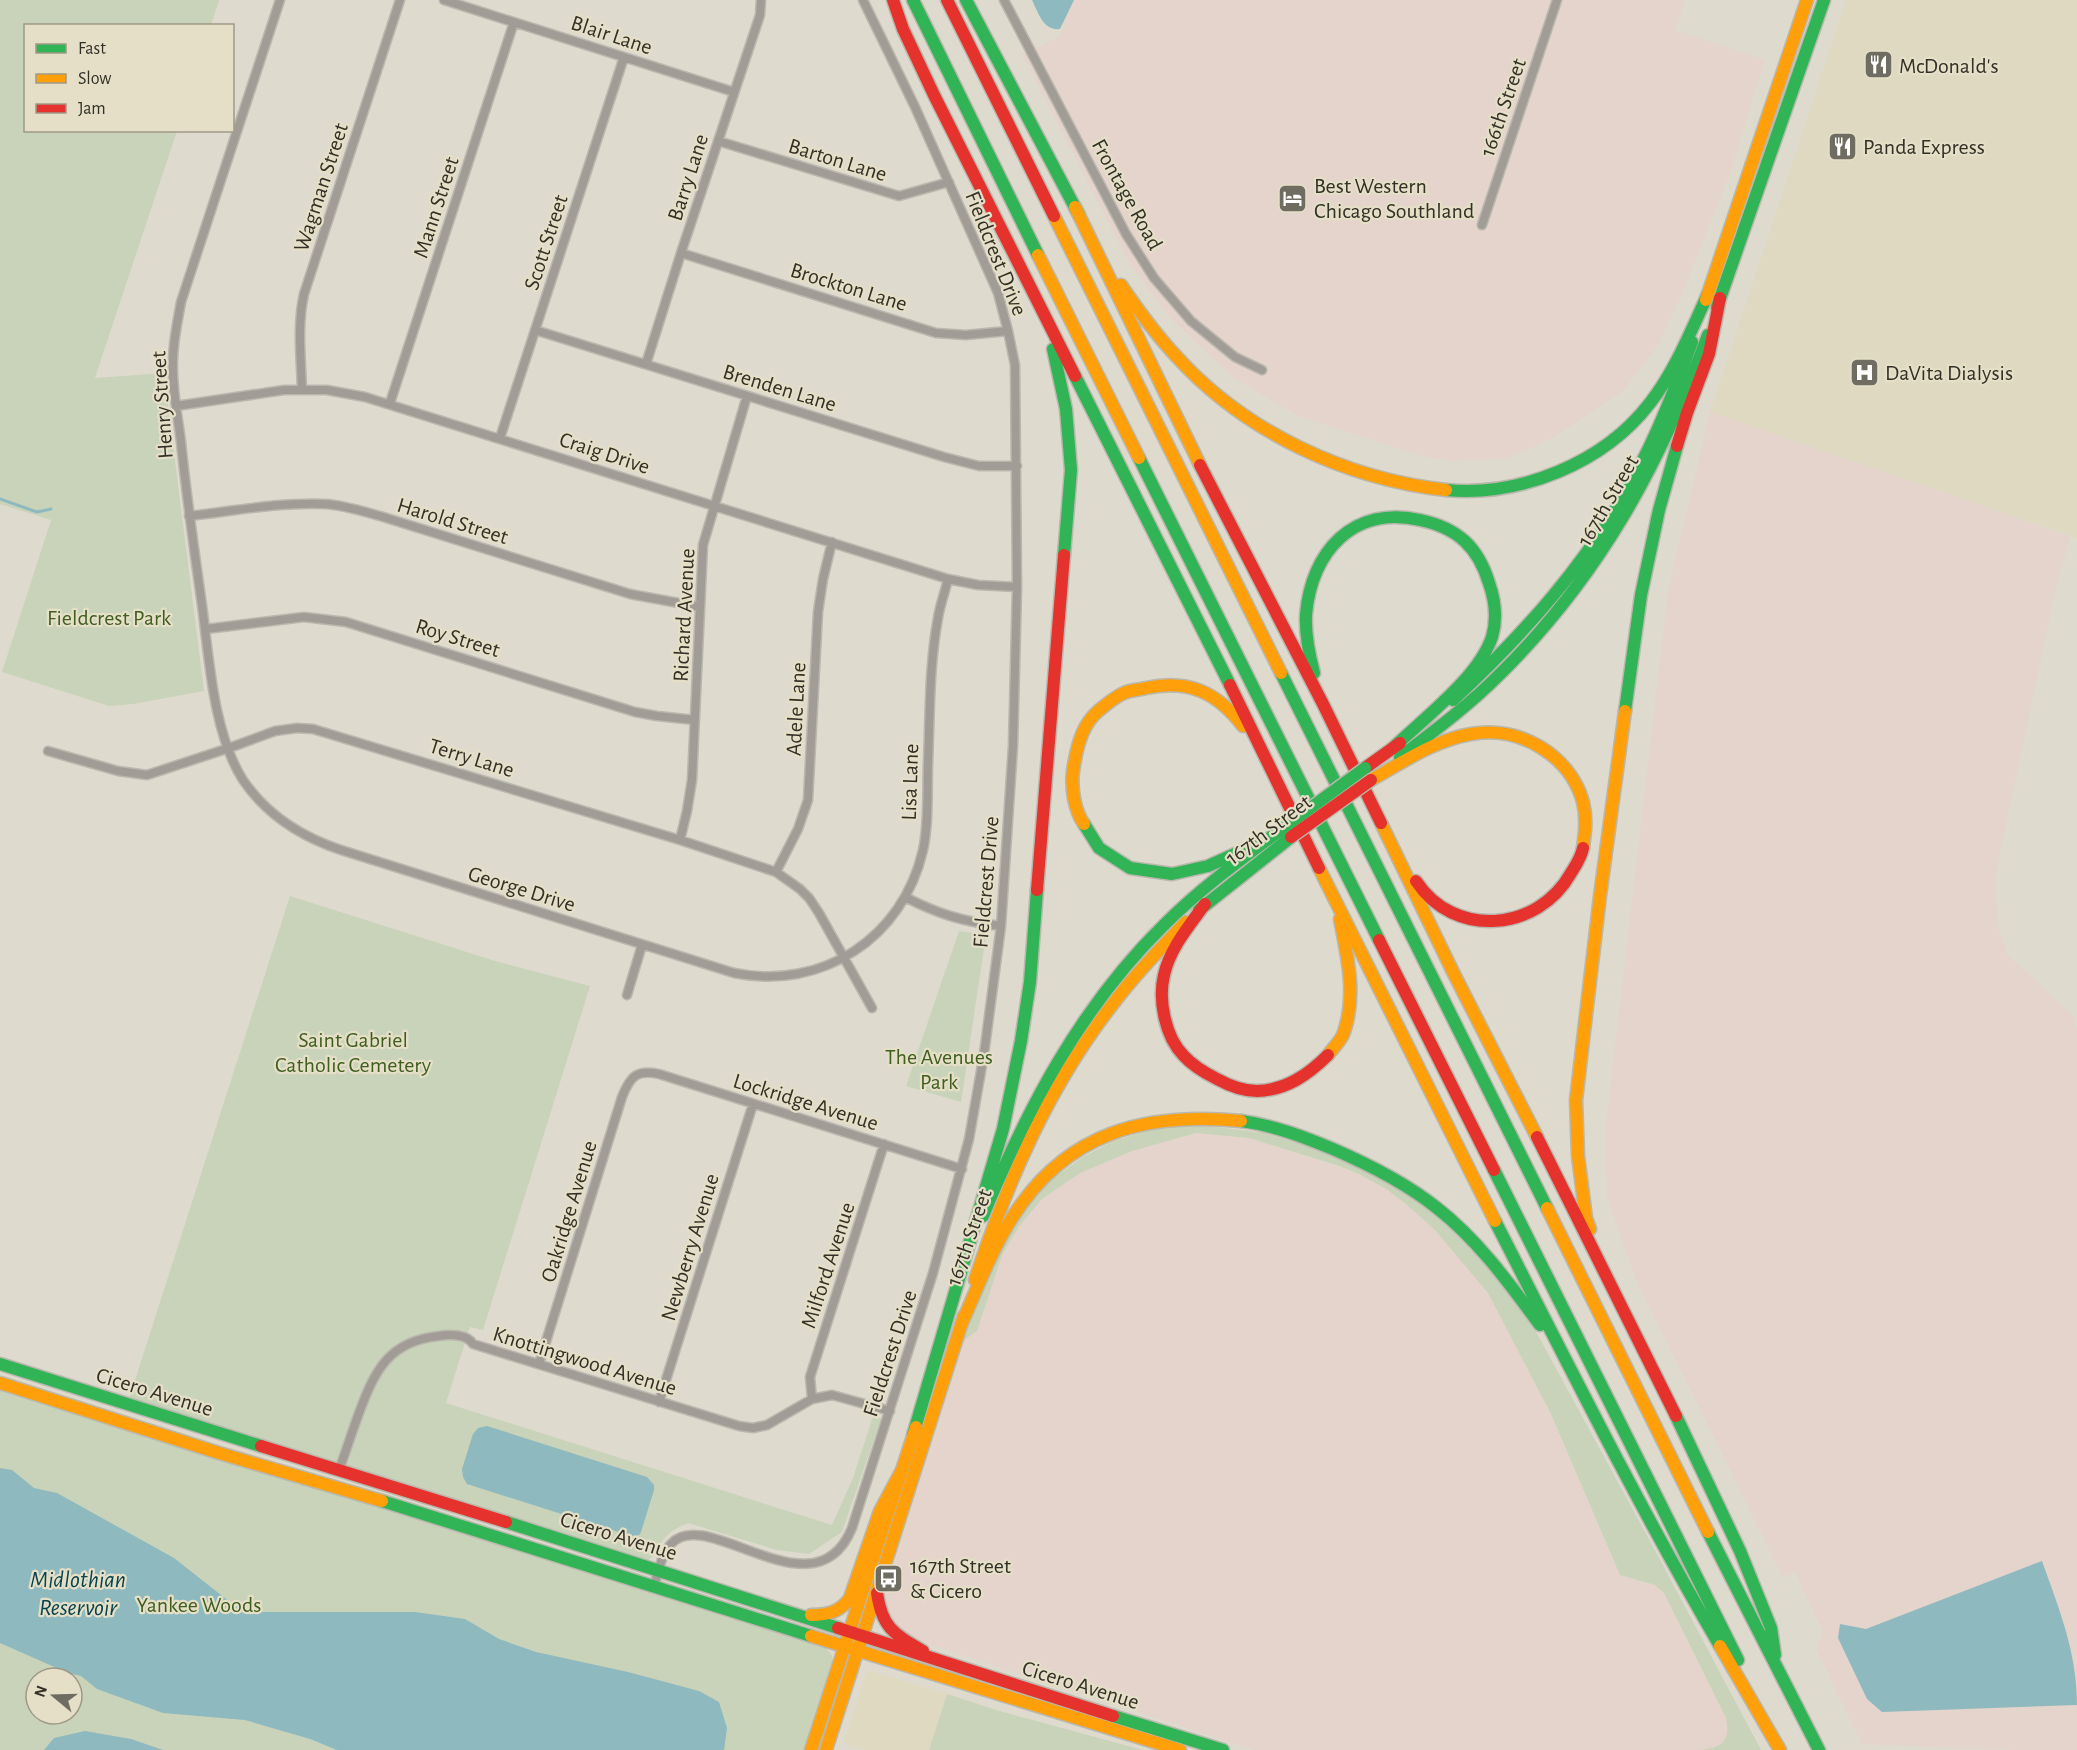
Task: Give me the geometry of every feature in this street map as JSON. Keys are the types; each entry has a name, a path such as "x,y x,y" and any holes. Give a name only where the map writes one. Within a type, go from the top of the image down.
{"main road":[{"path":"893,0 903,29 934,95 1359,945 1452,1137 1589,1407 1686,1588 1781,1750"},
{"path":"913,0 1781,1750"},
{"path":"947,0 1725,1567 1819,1750"},
{"path":"966,0 1075,207 1181,428 1323,704 1606,1275 1740,1551 1771,1628 1778,1669"},
{"name":"167th Street","path":"826,1750 985,1245 1019,1159 1065,1071 1095,1026 1141,967 1205,904 1288,831 1446,721 1498,676 1544,628 1586,577 1635,501 1681,404 1807,0"},
{"name":"167th Street","path":"1368,774 1393,748 1437,715 1488,669 1534,621 1575,569 1623,497 1671,399 1714,296 1824,0"},
{"path":"1075,207 1136,310 1176,357 1228,403 1278,435 1322,458 1404,484 1447,490 1491,490 1540,478 1577,463 1623,433 1650,406 1714,296"},
{"path":"1606,1275 1587,1218 1578,1156 1576,1100 1585,1016 1641,595 1659,510 1688,413 1709,354 1714,296"},
{"path":"913,1435 1003,1129 1021,1041 1035,939 1071,470 1067,413 1062,383 1051,342 1035,298"},
{"path":"1323,704 1310,660 1305,624 1307,599 1312,578 1336,542 1358,523 1387,517 1417,518 1444,527 1466,540 1483,565 1490,585 1494,612 1492,637 1473,669 1393,748"},
{"path":"1266,840 1230,858 1196,871 1169,874 1134,869 1111,858 1090,837 1076,810 1071,774 1076,748 1086,725 1102,707 1128,691 1160,684 1190,687 1222,703 1236,716 1259,756 1269,765"},
{"path":"1368,774 1446,740 1474,732 1504,732 1529,739 1558,759 1576,784 1585,809 1585,840 1572,875 1558,893 1543,905 1524,915 1505,921 1476,920 1455,914 1439,906 1419,886 1399,849 1388,838"},
{"name":"167th Street","path":"812,1750 973,1241 1008,1154 1054,1065 1079,1027 1132,959 1197,895 1266,840 1288,831"},
{"path":"1205,904 1175,946 1164,974 1161,1000 1167,1028 1182,1055 1210,1076 1228,1085 1255,1091 1281,1087 1310,1074 1328,1055 1344,1034 1351,1001 1350,969 1342,924 1321,872"},
{"path":"961,1324 1008,1221 1028,1193 1055,1165 1112,1132 1152,1122 1197,1119 1244,1121 1295,1134 1370,1165 1415,1191 1452,1220 1507,1280 1542,1328 1589,1407"},
{"name":"Cicero Avenue","path":"0,1365 659,1570 946,1664 1223,1750"},
{"name":"Cicero Avenue","path":"0,1383 219,1453 333,1486 1180,1750"},
{"path":"801,1616 833,1613 839,1610 849,1598 874,1527 891,1488 902,1470"},
{"path":"877,1593 879,1611 889,1631 946,1664"}],"street":[{"name":"Henry Street","path":"229,748 223,736 216,699 189,516 176,405 173,349 181,302 279,0"},
{"name":"Wagman Street","path":"302,390 300,329 304,294 400,0"},
{"name":"Blair Lane","path":"444,0 734,92"},
{"name":"Barry Lane","path":"646,364 760,15 761,0"},
{"name":"Fieldcrest Drive","path":"654,1587 665,1553 672,1543 682,1536 692,1535 804,1565 824,1560 844,1544 852,1528 890,1411 933,1273 962,1169 980,1084 1001,926 1013,746 1017,586 1017,382 1008,331 998,294 915,107 863,0"},
{"name":"Frontage Road","path":"1004,0 1126,234 1154,278 1191,321 1235,357 1262,370"},
{"name":"166th Street","path":"1482,225 1557,0"},
{"name":"Mann Street","path":"390,403 514,22"},
{"name":"Scott Street","path":"500,438 624,57"},
{"name":"Barton Lane","path":"718,141 898,196 949,182"},
{"name":"Brockton Lane","path":"681,253 936,333 966,335 1008,331"},
{"name":"Brenden Lane","path":"535,330 953,459 979,466 1017,466"},
{"name":"Craig Drive","path":"176,405 284,390 345,393 390,403 948,579 978,585 1017,586"},
{"name":"Richard Avenue","path":"680,840 691,793 703,545 747,396"},
{"name":"Harold Street","path":"189,516 294,504 326,504 380,516 630,594 700,607"},
{"name":"Adele Lane","path":"776,872 798,829 808,800 818,612 832,542"},
{"name":"Lisa Lane","path":"844,958 882,929 905,897 917,871 923,847 933,656 938,617 948,579"},
{"name":"Roy Street","path":"206,629 304,617 346,622 635,712 695,720"},
{"name":"Terry Lane","path":"48,751 118,771 147,775 275,731 297,728 314,729 680,840 776,872 800,889 809,898 872,1008"},
{"name":"George Drive","path":"229,748 243,780 256,796 272,812 300,833 319,843 748,976 805,973 844,958"},
{"path":"905,897 945,916 1001,926"},
{"path":"627,995 642,945"},
{"name":"Lockridge Avenue","path":"639,1073 658,1074 962,1169"},
{"name":"Oakridge Avenue","path":"538,1364 622,1097 631,1079 639,1073"},
{"name":"Newberry Avenue","path":"659,1402 753,1104"},
{"name":"Milford Avenue","path":"812,1399 810,1377 884,1144"},
{"name":"Knottingwood Avenue","path":"339,1470 374,1376 387,1360 396,1350 426,1338 452,1335 471,1340 473,1344 739,1426 753,1428 767,1425 812,1399 832,1395 890,1411"}],"shaded area":[{"path":"1071,0 1685,0 1675,30 1765,60 1729,176 1684,289 1659,344 1623,391 1555,437 1506,459 1452,461 1422,456 1298,416 1234,378 1170,318 1129,263 1022,54 1059,37"},
{"path":"1846,0 2077,0 2077,538 1710,412"},
{"path":"1710,412 2070,536 2053,601 1995,877 1998,927 2007,954 2072,1015 2077,1030 2077,1750 1862,1744 1816,1649 1823,1632 1795,1572 1783,1577 1637,1282 1607,1198 1605,1133 1668,591"},
{"path":"1196,1133 1249,1138 1359,1174 1386,1189 1406,1204 1458,1255 1488,1293 1551,1414 1620,1575 1655,1585 1664,1593 1726,1718 1729,1732 1725,1741 1714,1749 1698,1750 1254,1750 913,1639 894,1629 886,1613 884,1596 964,1340 977,1331 1002,1254 1020,1225 1042,1199 1080,1173 1132,1151"},
{"path":"867,1670 947,1694 929,1750 865,1750 843,1743"}],"green space":[{"name":"Fieldcrest Park","path":"0,0 219,0 211,24 24,24 24,132 177,132 95,378 164,373 204,691 109,706 2,672 51,520 0,504"},
{"name":"Saint Gabriel Catholic Cemetery","path":"290,896 495,961 590,986 483,1330 470,1327 446,1403 832,1525 853,1478 874,1413 881,1419 842,1532 809,1554 777,1550 688,1523 669,1534 648,1560 129,1399"},
{"name":"The Avenues Park","path":"959,931 986,935 961,1102 906,1086"},
{"path":"1194,1124 1264,1133 1317,1149 1372,1174 1421,1204 1493,1269 1528,1317 1761,1750 1698,1750 1713,1748 1722,1743 1727,1733 1726,1718 1664,1593 1655,1585 1620,1575 1551,1414 1488,1293 1435,1230 1386,1189 1359,1174 1249,1138 1196,1133 1132,1151 1080,1173 1042,1199 1020,1225 1002,1255 977,1331 964,1340 970,1319 1020,1210 1049,1181 1083,1157 1114,1141 1153,1129"},
{"name":"Yankee Woods","path":"0,1388 822,1644 832,1655 832,1670 806,1750 0,1750"},
{"path":"947,1694 996,1710 1143,1750 929,1750"}],"water":[{"path":"1032,0 1074,0 1060,29 1054,29 1045,24"},
{"path":"487,1426 647,1477 654,1485 654,1490 639,1535 631,1536 467,1484 462,1469 473,1434 478,1428"},
{"name":"Midlothian Reservoir","path":"0,1468 12,1470 34,1488 57,1493 174,1558 235,1606 257,1612 415,1612 465,1619 499,1639 536,1652 628,1672 699,1691 719,1702 727,1728 724,1750 337,1750 310,1739 245,1720 163,1713 97,1689 84,1678 84,1666 52,1666 0,1643"},
{"path":"2042,1561 2061,1614 2070,1649 2077,1705 1882,1712 1867,1699 1838,1638 1840,1624 1866,1629"},
{"path":"85,1731 131,1739 163,1750 44,1750 54,1738"}],"waterway":[{"path":"0,499 37,512 51,509"}],"traffic: fast":[{"path":"913,0 1038,255"},
{"path":"966,0 1079,215"},
{"path":"1717,307 1824,0"},
{"path":"1446,490 1474,491 1503,488 1531,481 1558,472 1585,459 1609,443 1631,424 1659,391 1682,350 1708,294"},
{"path":"1400,757 1487,687 1534,638 1567,599 1596,559 1647,474 1669,430 1708,335"},
{"path":"1453,700 1529,623 1597,539 1651,444 1692,342"},
{"path":"1053,349 1066,409 1071,470 1064,555"},
{"path":"1075,376 1230,685"},
{"path":"1625,711 1641,595 1659,510 1677,446"},
{"path":"1139,458 1379,940"},
{"path":"1314,673 1306,630 1310,592 1317,571 1327,553 1340,538 1356,527 1375,520 1396,517 1420,520 1445,528 1465,541 1479,559 1491,590 1495,617 1492,637 1485,652 1463,682 1393,748"},
{"path":"1281,673 1547,1208"},
{"path":"1286,826 1365,768"},
{"path":"1084,824 1099,848 1130,868 1172,874 1208,866 1266,840"},
{"path":"983,1216 1038,1098 1082,1024 1107,989 1179,910 1286,826"},
{"path":"1199,910 1291,837"},
{"path":"913,1435 1003,1129 1021,1041 1030,982 1037,890"},
{"path":"1241,1121 1277,1128 1300,1136 1347,1155 1413,1190 1452,1220 1466,1234 1505,1278 1540,1325"},
{"path":"1494,1170 1738,1660"},
{"path":"1495,1221 1632,1488 1720,1646"},
{"path":"0,1364 261,1446"},
{"path":"1676,1416 1740,1551 1771,1628 1775,1655"},
{"path":"382,1501 811,1636"},
{"path":"506,1522 838,1628"},
{"path":"1708,1532 1819,1750"},
{"path":"1113,1716 1223,1750"}],"traffic: slow":[{"path":"1706,300 1807,0"},
{"path":"1075,207 1200,465"},
{"path":"1054,216 1281,673"},
{"path":"1038,255 1139,458"},
{"path":"1121,285 1162,340 1204,384 1234,408 1266,429 1300,448 1335,463 1371,475 1446,490"},
{"path":"1084,824 1078,812 1072,784 1077,749 1089,721 1116,697 1129,691 1161,686 1188,687 1223,704 1243,726"},
{"path":"1590,1229 1586,1218 1578,1156 1576,1100 1625,711"},
{"path":"1371,780 1420,752 1458,737 1489,732 1524,739 1555,757 1567,770 1576,785 1585,814 1583,848"},
{"path":"1381,823 1453,972 1537,1137"},
{"path":"1319,868 1495,1221"},
{"path":"1328,1055 1343,1035 1350,1004 1350,975 1340,919"},
{"path":"975,1280 1017,1169 1051,1099 1071,1065 1092,1032 1124,990 1186,922"},
{"path":"961,1325 1004,1231 1033,1189 1057,1165 1083,1147 1111,1134 1141,1125 1172,1120 1241,1121"},
{"path":"1547,1208 1708,1532"},
{"path":"826,1750 964,1316"},
{"path":"0,1383 219,1453 382,1501"},
{"path":"811,1750 916,1427"},
{"path":"811,1615 833,1612 842,1607 850,1598 880,1511 902,1470"},
{"path":"811,1636 1180,1750"},
{"path":"1720,1646 1780,1750"}],"traffic: jam":[{"path":"893,0 903,29 934,95 1075,376"},
{"path":"947,0 1054,216"},
{"path":"1677,446 1709,354 1720,298"},
{"path":"1200,465 1323,704 1381,823"},
{"path":"1037,890 1064,555"},
{"path":"1230,685 1319,868"},
{"path":"1365,768 1400,743"},
{"path":"1291,837 1371,780"},
{"path":"1416,881 1432,900 1452,913 1473,920 1495,921 1517,917 1538,907 1556,893 1571,873 1583,848"},
{"path":"1205,904 1175,946 1162,985 1165,1018 1177,1048 1191,1063 1213,1077 1236,1087 1257,1091 1278,1088 1296,1080 1328,1055"},
{"path":"1379,940 1494,1170"},
{"path":"1537,1137 1676,1416"},
{"path":"261,1446 506,1522"},
{"path":"877,1593 882,1614 891,1629 923,1651"},
{"path":"838,1628 1113,1716"}],"place":[{"name":"McDonald's","path":"1878,65"},
{"name":"Panda Express","path":"1842,146"},
{"name":"Best Western Chicago Southland","path":"1293,198"},
{"name":"DaVita Dialysis","path":"1864,372"},
{"name":"167th Street & Cicero","path":"889,1578"}]}
